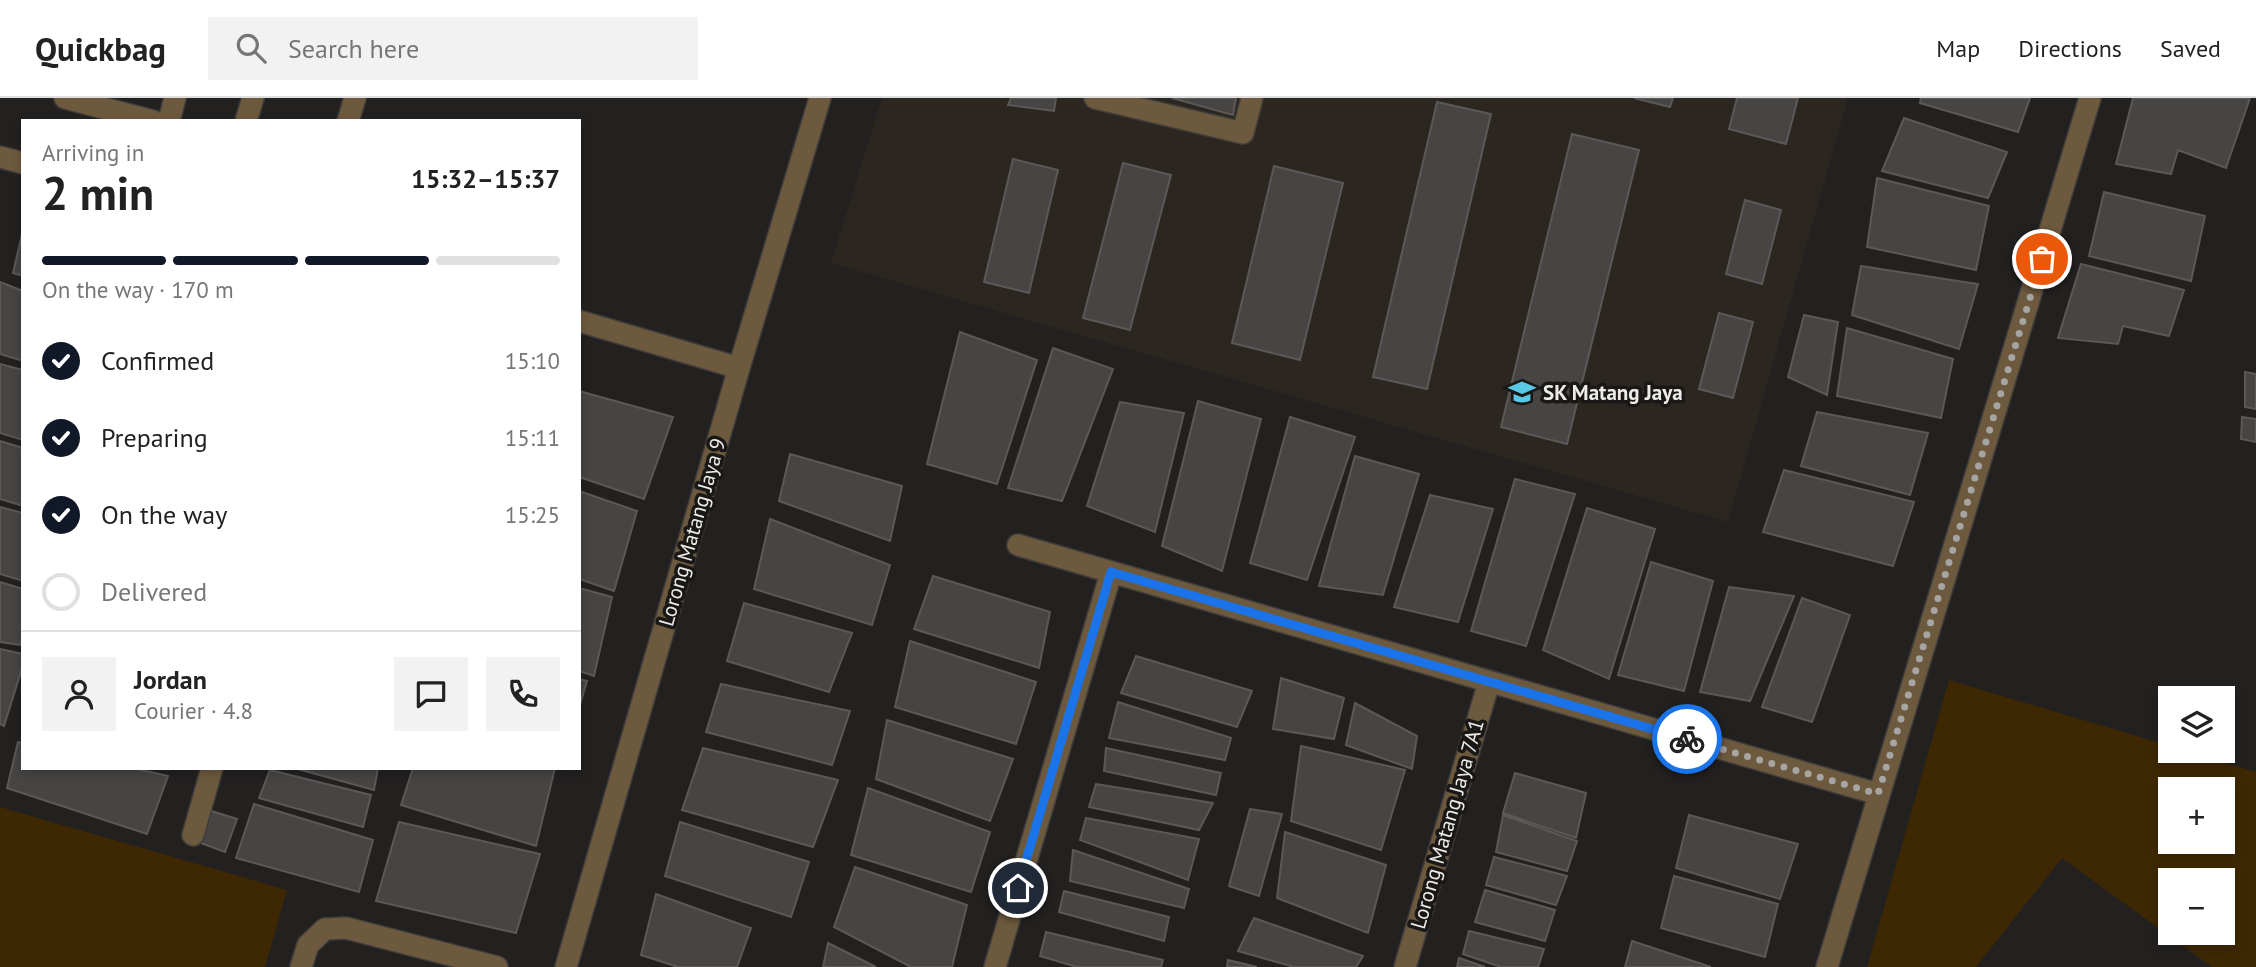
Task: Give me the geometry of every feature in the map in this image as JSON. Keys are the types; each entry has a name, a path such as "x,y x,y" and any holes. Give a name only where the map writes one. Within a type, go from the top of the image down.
{"street":[{"path":"65,98 98,102 147,119"},
{"path":"170,119 175,98"},
{"path":"248,119 253,98"},
{"path":"349,119 355,98"},
{"name":"Lorong Matang Jaya 9","path":"566,967 820,98"},
{"path":"1095,98 1243,133 1252,98"},
{"path":"1827,967 2090,98"},
{"path":"0,157 21,162"},
{"path":"581,322 739,368"},
{"path":"1018,545 1878,794"},
{"path":"995,967 1111,572"},
{"name":"Lorong Matang Jaya 7A1","path":"1405,967 1489,682"},
{"path":"193,835 211,770"},
{"path":"301,967 308,945 325,929 346,928 462,963 497,967"}],"shaded area":[{"name":"SK Matang Jaya","path":"882,98 1848,98 1728,522 831,263"},
{"path":"1949,680 2158,742 2158,763 2225,763 2256,772 2256,967 2212,967 2182,945 2235,945 2235,868 2158,868 2158,928 2062,858 1976,967 1867,967"},
{"path":"0,807 287,890 265,967 0,967"}],"building":[{"path":"1011,98 1056,98 1054,111 1008,105"},
{"path":"1172,98 1236,98 1233,115"},
{"path":"1634,98 1673,98 1670,107"},
{"path":"1737,98 1798,98 1786,144 1729,129"},
{"path":"1921,98 2030,98 2018,132 1920,103"},
{"path":"2133,98 2250,98 2226,168 2178,150 2171,174 2116,164"},
{"path":"1437,102 1491,114 1427,389 1373,377"},
{"path":"1904,118 2007,152 1988,198 1882,171"},
{"path":"1572,134 1639,150 1567,444 1501,427"},
{"path":"1013,159 1058,170 1029,293 984,282"},
{"path":"1123,163 1171,175 1130,330 1083,318"},
{"path":"1274,166 1343,183 1300,360 1232,343"},
{"path":"1877,178 1989,206 1976,270 1867,247"},
{"path":"2104,192 2205,216 2191,281 2089,256"},
{"path":"1745,200 1781,210 1762,284 1726,274"},
{"path":"21,239 21,275 13,273"},
{"path":"2081,264 2184,290 2169,336 2123,326 2118,344 2058,338"},
{"path":"1861,266 1978,284 1959,349 1852,315"},
{"path":"0,282 21,290 21,360 0,354"},
{"path":"1719,313 1753,322 1733,398 1699,389"},
{"path":"1804,315 1838,322 1827,395 1788,377"},
{"path":"1847,328 1953,359 1941,418 1837,396"},
{"path":"960,332 1037,360 997,484 927,464"},
{"path":"1053,348 1113,369 1062,501 1008,488"},
{"path":"0,364 21,369 21,439 0,433"},
{"path":"2245,372 2256,374 2256,409 2245,407"},
{"path":"581,392 673,417 644,499 581,478"},
{"path":"1198,401 1261,419 1222,571 1162,546"},
{"path":"1120,402 1184,413 1155,532 1087,506"},
{"path":"1817,412 1928,433 1910,495 1801,466"},
{"path":"1290,417 1355,437 1307,580 1250,563"},
{"path":"2242,417 2256,419 2256,442 2241,439"},
{"path":"0,441 21,447 21,505 0,499"},
{"path":"790,454 902,486 890,541 779,501"},
{"path":"1355,456 1419,474 1383,595 1319,586"},
{"path":"1784,470 1914,502 1893,566 1763,532"},
{"path":"1515,479 1575,494 1526,646 1471,631"},
{"path":"581,492 637,511 614,591 581,580"},
{"path":"1430,495 1493,509 1458,622 1394,607"},
{"path":"0,507 21,512 21,580 0,574"},
{"path":"1587,508 1655,529 1609,679 1543,650"},
{"path":"770,519 890,565 872,625 754,589"},
{"path":"1651,562 1713,581 1684,691 1618,675"},
{"path":"933,576 1050,612 1039,668 914,629"},
{"path":"0,582 21,588 21,642 20,645 0,642"},
{"path":"1729,587 1794,596 1750,701 1700,692"},
{"path":"581,589 612,597 594,676 581,672"},
{"path":"1802,598 1850,615 1812,722 1762,707"},
{"path":"744,603 852,633 829,692 727,661"},
{"path":"910,641 1036,682 1016,744 895,707"},
{"path":"0,649 21,654 21,671 4,726 0,724"},
{"path":"1136,656 1252,691 1237,727 1121,693"},
{"path":"1281,678 1344,698 1334,739 1273,729"},
{"path":"581,680 587,681 581,701"},
{"path":"721,684 850,711 832,765 706,732"},
{"path":"1118,702 1231,738 1225,760 1109,738"},
{"path":"1355,703 1417,736 1412,769 1346,745"},
{"path":"887,720 1013,759 990,821 876,779"},
{"path":"18,742 21,743 21,770 142,770 168,776 147,834 7,788"},
{"path":"1301,746 1405,770 1381,850 1291,821"},
{"path":"703,748 838,780 813,847 682,810"},
{"path":"1106,748 1221,773 1216,795 1104,771"},
{"path":"270,770 371,795 363,827 259,798"},
{"path":"301,770 378,770 374,790"},
{"path":"412,770 555,770 536,846 401,805"},
{"path":"1515,773 1586,793 1576,838 1503,813"},
{"path":"1096,784 1213,803 1199,830 1089,807"},
{"path":"868,788 990,832 971,892 851,855"},
{"path":"254,804 373,840 359,892 236,858"},
{"path":"205,809 237,819 225,852 195,841"},
{"path":"1250,809 1282,814 1259,896 1229,886"},
{"path":"1503,815 1577,841 1567,871 1496,852"},
{"path":"1689,815 1798,844 1780,899 1676,868"},
{"path":"1086,818 1199,839 1188,880 1080,840"},
{"path":"399,822 540,854 516,933 376,901"},
{"path":"680,822 809,862 791,917 665,876"},
{"path":"1285,832 1386,865 1368,933 1277,898"},
{"path":"1073,850 1189,889 1184,908 1070,881"},
{"path":"1494,857 1567,876 1556,905 1486,885"},
{"path":"855,867 967,905 952,967 911,967 834,927"},
{"path":"1674,876 1778,904 1765,957 1661,928"},
{"path":"1485,890 1555,910 1545,941 1475,922"},
{"path":"1064,891 1169,917 1164,941 1059,912"},
{"path":"656,894 751,928 737,967 678,967 641,955"},
{"path":"1254,918 1363,956 1356,967 1294,967 1238,951"},
{"path":"1469,931 1544,949 1538,967 1501,967 1463,954"},
{"path":"1046,932 1163,960 1161,967 1077,967 1040,956"},
{"path":"1632,941 1711,967 1625,967"},
{"path":"828,943 876,967 823,967"},
{"path":"1459,958 1485,967 1457,967"},
{"path":"1228,960 1257,967 1227,967"}],"way so far":[{"path":"1687,739 1878,794 2042,259"}],"place":[{"name":"SK Matang Jaya","path":"1522,392"}],"route":[{"path":"1018,888 1111,572 1687,739"}]}
